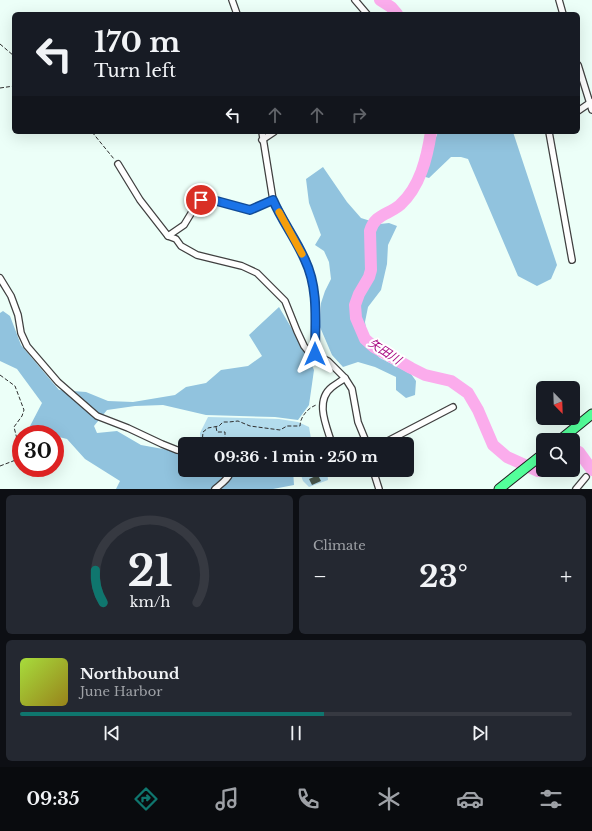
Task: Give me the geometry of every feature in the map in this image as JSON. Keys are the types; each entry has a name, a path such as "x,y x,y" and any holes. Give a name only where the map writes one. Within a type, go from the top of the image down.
{"highway":[{"path":"569,433 592,414"},
{"path":"499,489 536,460"}],"street":[{"path":"232,0 236,12"},
{"path":"355,0 365,12"},
{"path":"559,0 562,12"},
{"path":"580,71 591,102 592,110"},
{"path":"580,110 591,102"},
{"path":"262,134 273,200 306,261 311,278 315,295 315,354"},
{"path":"262,140 271,134"},
{"path":"549,134 572,260"},
{"path":"118,164 140,200 168,236 176,239 181,246 197,255 242,266 257,273 285,301 302,342 308,351 328,361 345,378 352,389 358,422 363,437"},
{"path":"168,236 184,224 198,202 201,200 213,200 250,210 273,200"},
{"path":"0,278 11,296 18,315 21,333 27,346 58,382 97,416 178,450"},
{"path":"330,437 325,419 323,402 325,396 331,388 345,378"},
{"path":"395,437 453,407"},
{"path":"215,489 228,477"},
{"path":"376,477 379,489"},
{"path":"576,489 586,478"}],"path":[{"path":"0,44 12,54"},
{"path":"0,88 12,86"},
{"path":"94,134 118,164"},
{"path":"0,375 15,386 24,410 22,416 15,425"},
{"path":"203,437 203,432 208,428 216,427 223,422 238,422 250,426 280,430 287,426 300,426 300,420 308,409 323,402"},
{"path":"216,427 217,432 225,432 225,437"},
{"path":"0,466 12,461"}],"shaded area":[{"path":"437,134 514,134 557,265 551,279 537,286 518,276 468,159 451,157 429,178 422,176 419,167 421,160 435,140"},
{"path":"323,167 347,202 361,218 380,224 389,223 397,226 388,245 387,264 381,290 368,307 365,322 369,347 380,358 411,374 416,381 415,395 406,398 396,390 396,377 375,367 358,362 343,367 332,355 320,327 321,303 331,279 329,262 324,251 315,245 321,235 309,203 306,179"},
{"path":"279,307 308,356 314,370 309,405 298,420 275,417 206,415 163,405 135,406 107,410 94,426 97,433 117,431 141,445 178,452 178,477 293,477 294,485 273,489 116,489 120,481 85,459 67,439 64,438 64,425 31,425 42,403 17,369 0,361 0,313 3,311 10,316 21,345 59,390 86,392 108,401 133,402 175,395 186,387 206,383 221,370 248,366 262,356 249,335"},
{"path":"208,417 279,419 298,422 309,427 311,437 200,437 200,433"},
{"path":"302,477 328,477 328,480 309,487 303,481"}],"building":[{"path":"319,477 321,481 312,485 309,479"}],"waterway":[{"name":"矢田川","path":"380,0 391,7 395,12"},
{"name":"矢田川","path":"431,134 422,172 413,190 400,205 382,215 372,225 370,231 371,270 355,305 356,318 365,339 374,347 425,375 451,381 468,393 478,410 493,445 507,457 536,470"},
{"name":"矢田川","path":"580,453 592,470"}],"slow traffic":[{"path":"279,212 302,254"}],"route":[{"path":"201,200 213,200 250,210 273,200 306,261 311,278 315,295 315,354"}]}
